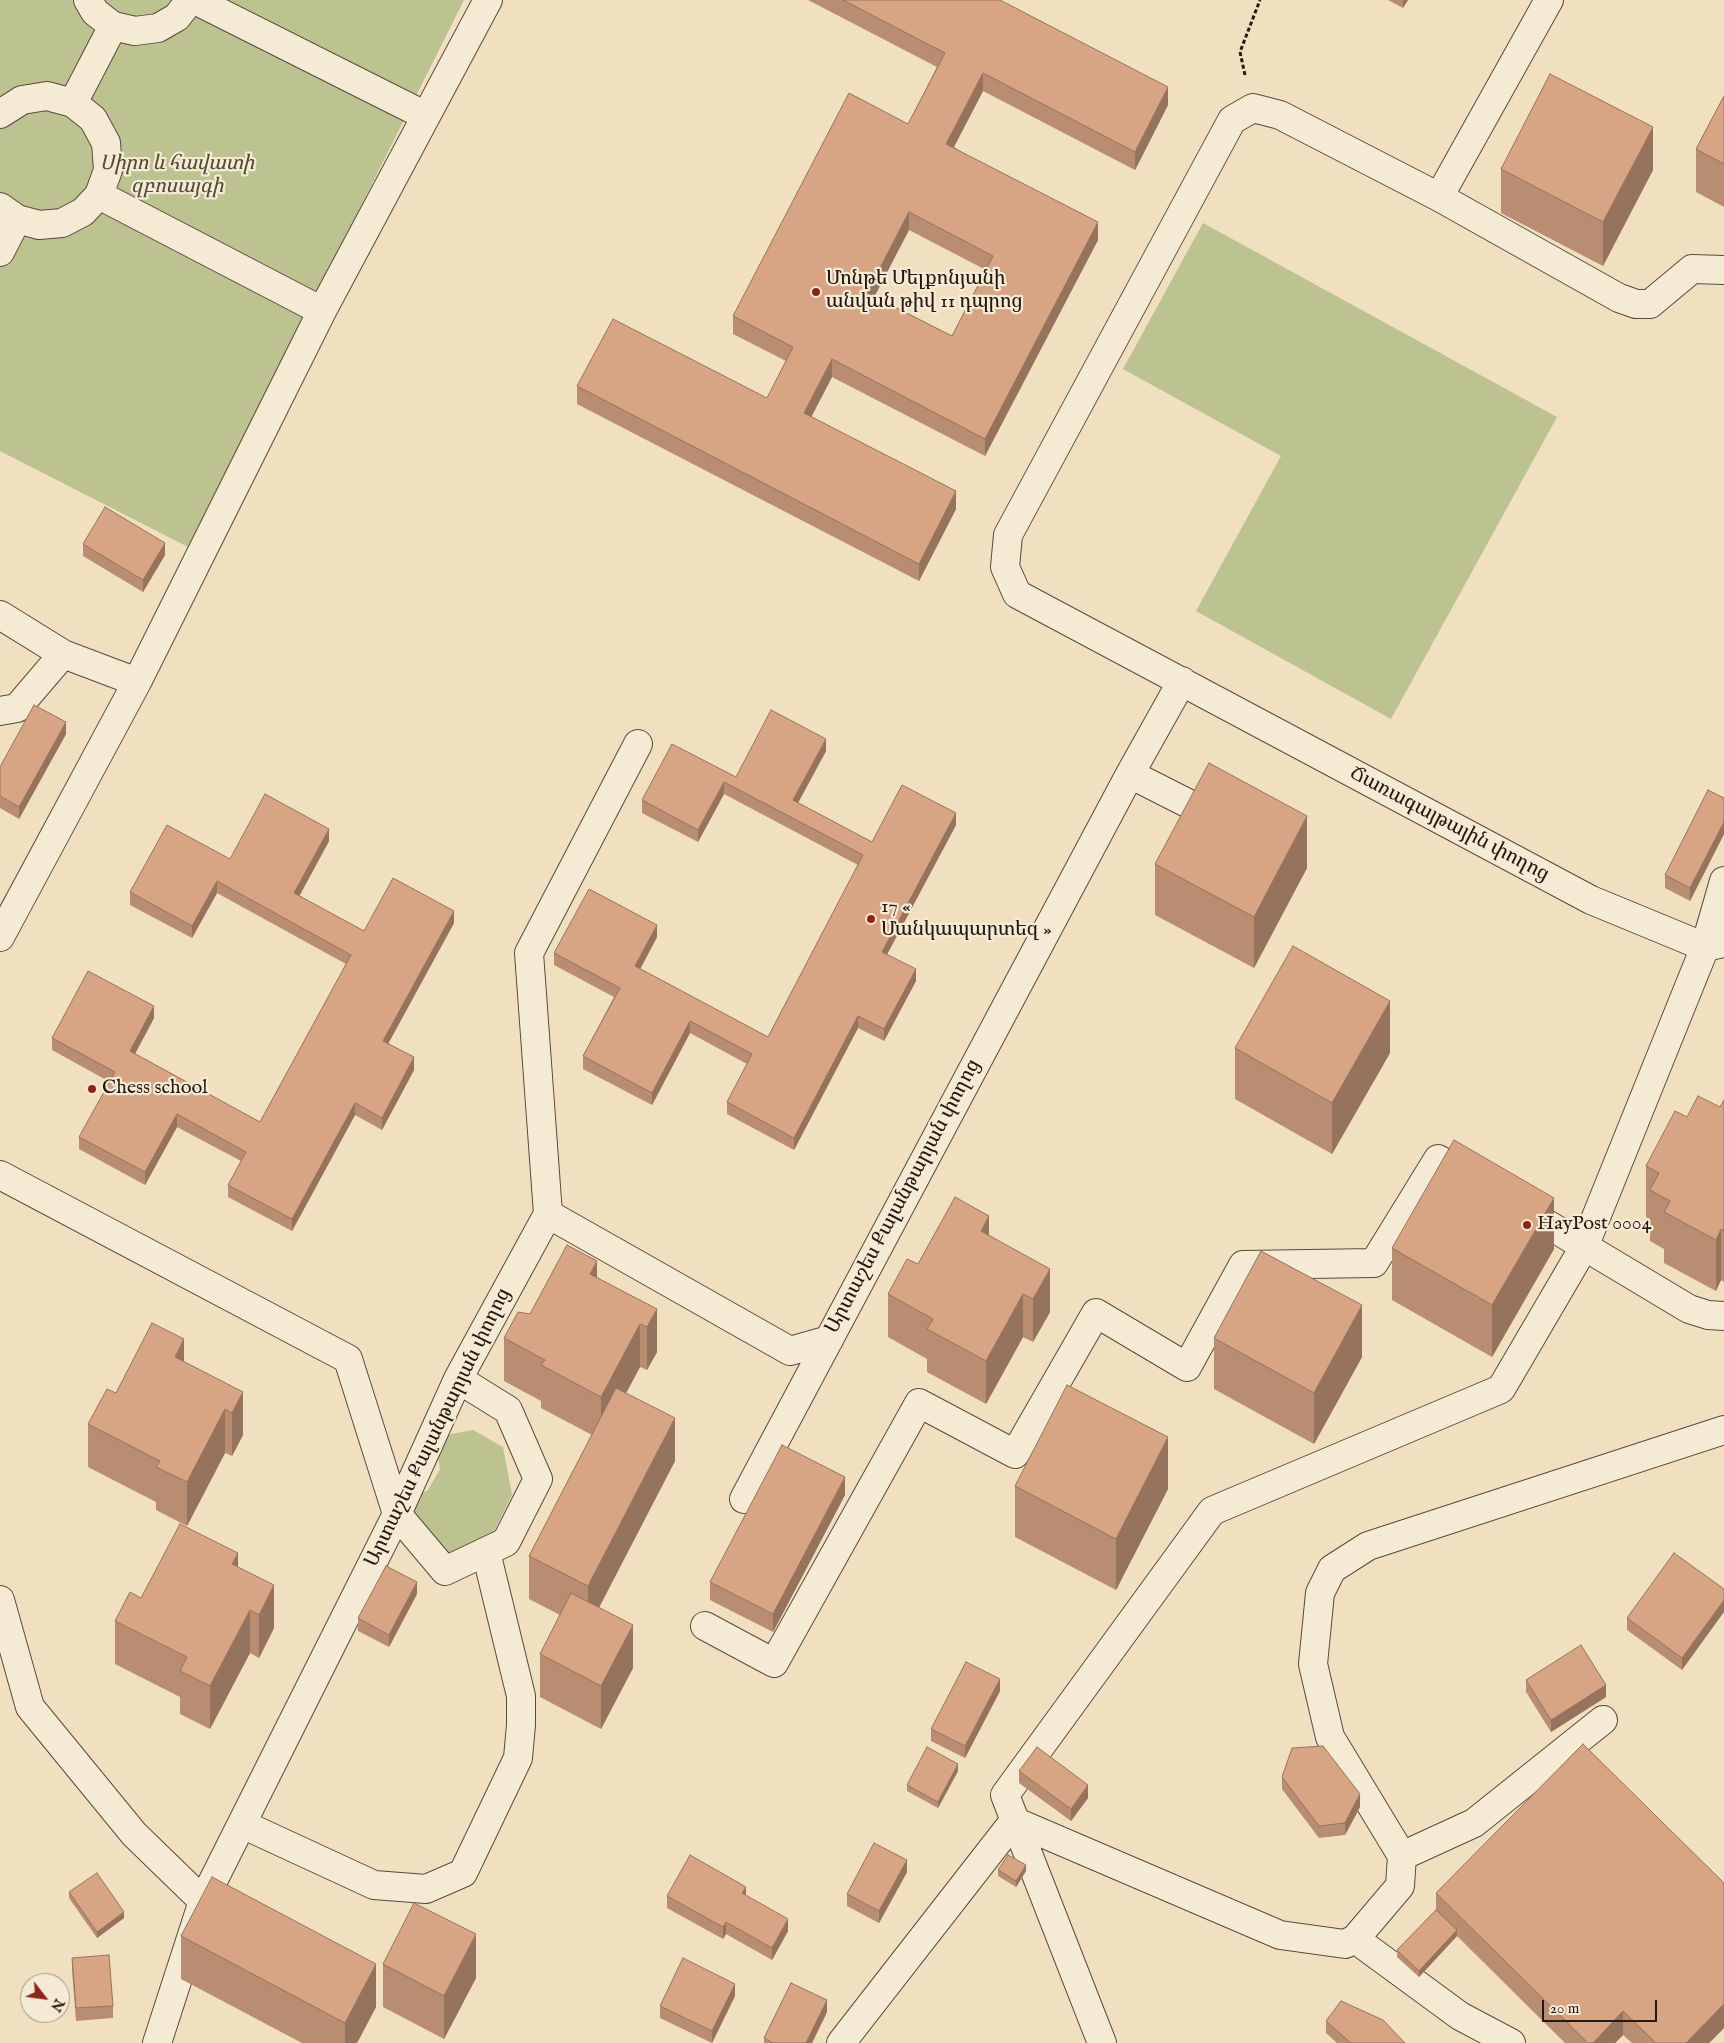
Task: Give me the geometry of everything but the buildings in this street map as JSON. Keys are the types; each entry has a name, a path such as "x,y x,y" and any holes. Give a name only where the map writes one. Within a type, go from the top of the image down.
{"street":[{"path":"88,0 95,12 114,26 135,31 158,28 178,16 190,0"},
{"path":"195,0 426,116"},
{"path":"0,937 138,682 322,311 488,0"},
{"path":"1439,197 1549,0"},
{"path":"73,102 114,26"},
{"path":"0,114 22,100 47,96 73,102 93,119 106,143 108,170 99,195 83,212 62,222 40,225 9,213 0,252"},
{"path":"1253,108 1280,115 1439,197 1619,298 1636,304 1650,304 1692,269 1724,270"},
{"name":"Ճառագայթային փողոց","path":"1253,108 1232,120 1008,535 1005,567 1017,594 1591,900 1715,945"},
{"path":"99,195 322,311"},
{"path":"0,615 63,654 138,682"},
{"path":"0,711 17,708 63,654"},
{"name":"Արտաշես Քալանթարյան փողոց","path":"158,2043 203,1901 396,1514 458,1380 548,1214 790,1351 829,1340 1130,774 1182,681"},
{"path":"548,1214 529,953 638,744"},
{"path":"1130,774 1199,809"},
{"path":"1102,2043 1004,1794 1212,1511 1501,1389 1584,1246 1715,945 1724,881"},
{"path":"705,1626 774,1663 919,1403 1016,1454 1096,1313 1187,1368 1243,1265 1374,1262 1438,1159 1689,1309 1708,1315 1724,1316"},
{"path":"0,1175 348,1359 396,1514 445,1571 506,1542 538,1479 508,1410 458,1380"},
{"path":"744,1499 829,1340"},
{"path":"1014,1821 1280,1935 1345,1944 1355,1939 1400,1886 1402,1856 1330,1737 1313,1664 1320,1593 1332,1569 1368,1546 1724,1430"},
{"path":"242,1824 374,1885 426,1889 463,1873 518,1758 522,1725 521,1696 486,1552"},
{"path":"0,1600 30,1707 134,1834 203,1901"},
{"path":"1402,1856 1474,1823 1603,1720"},
{"path":"841,2043 1014,1821"},
{"path":"1355,1939 1460,2016 1512,2043"}],"path":[{"path":"1253,108 1240,52 1260,0"}],"green space":[{"name":"Սիրո և հավատի զբոսայգի","path":"0,0 464,0 190,548 0,451"},
{"path":"1203,223 1557,417 1391,719 1196,611 1281,456 1123,369"},
{"path":"473,1430 503,1447 512,1495 492,1535 448,1557 418,1542 409,1499 428,1490 440,1469 437,1451 446,1435"}],"place":[{"name":"Մոնթե Մելքոնյանի անվան թիվ 11 դպրոց","path":"816,292"},
{"name":"17 « Մանկապարտեզ »","path":"871,919"},
{"name":"Chess school","path":"92,1089"},
{"name":"HayPost 0004","path":"1527,1225"}]}
